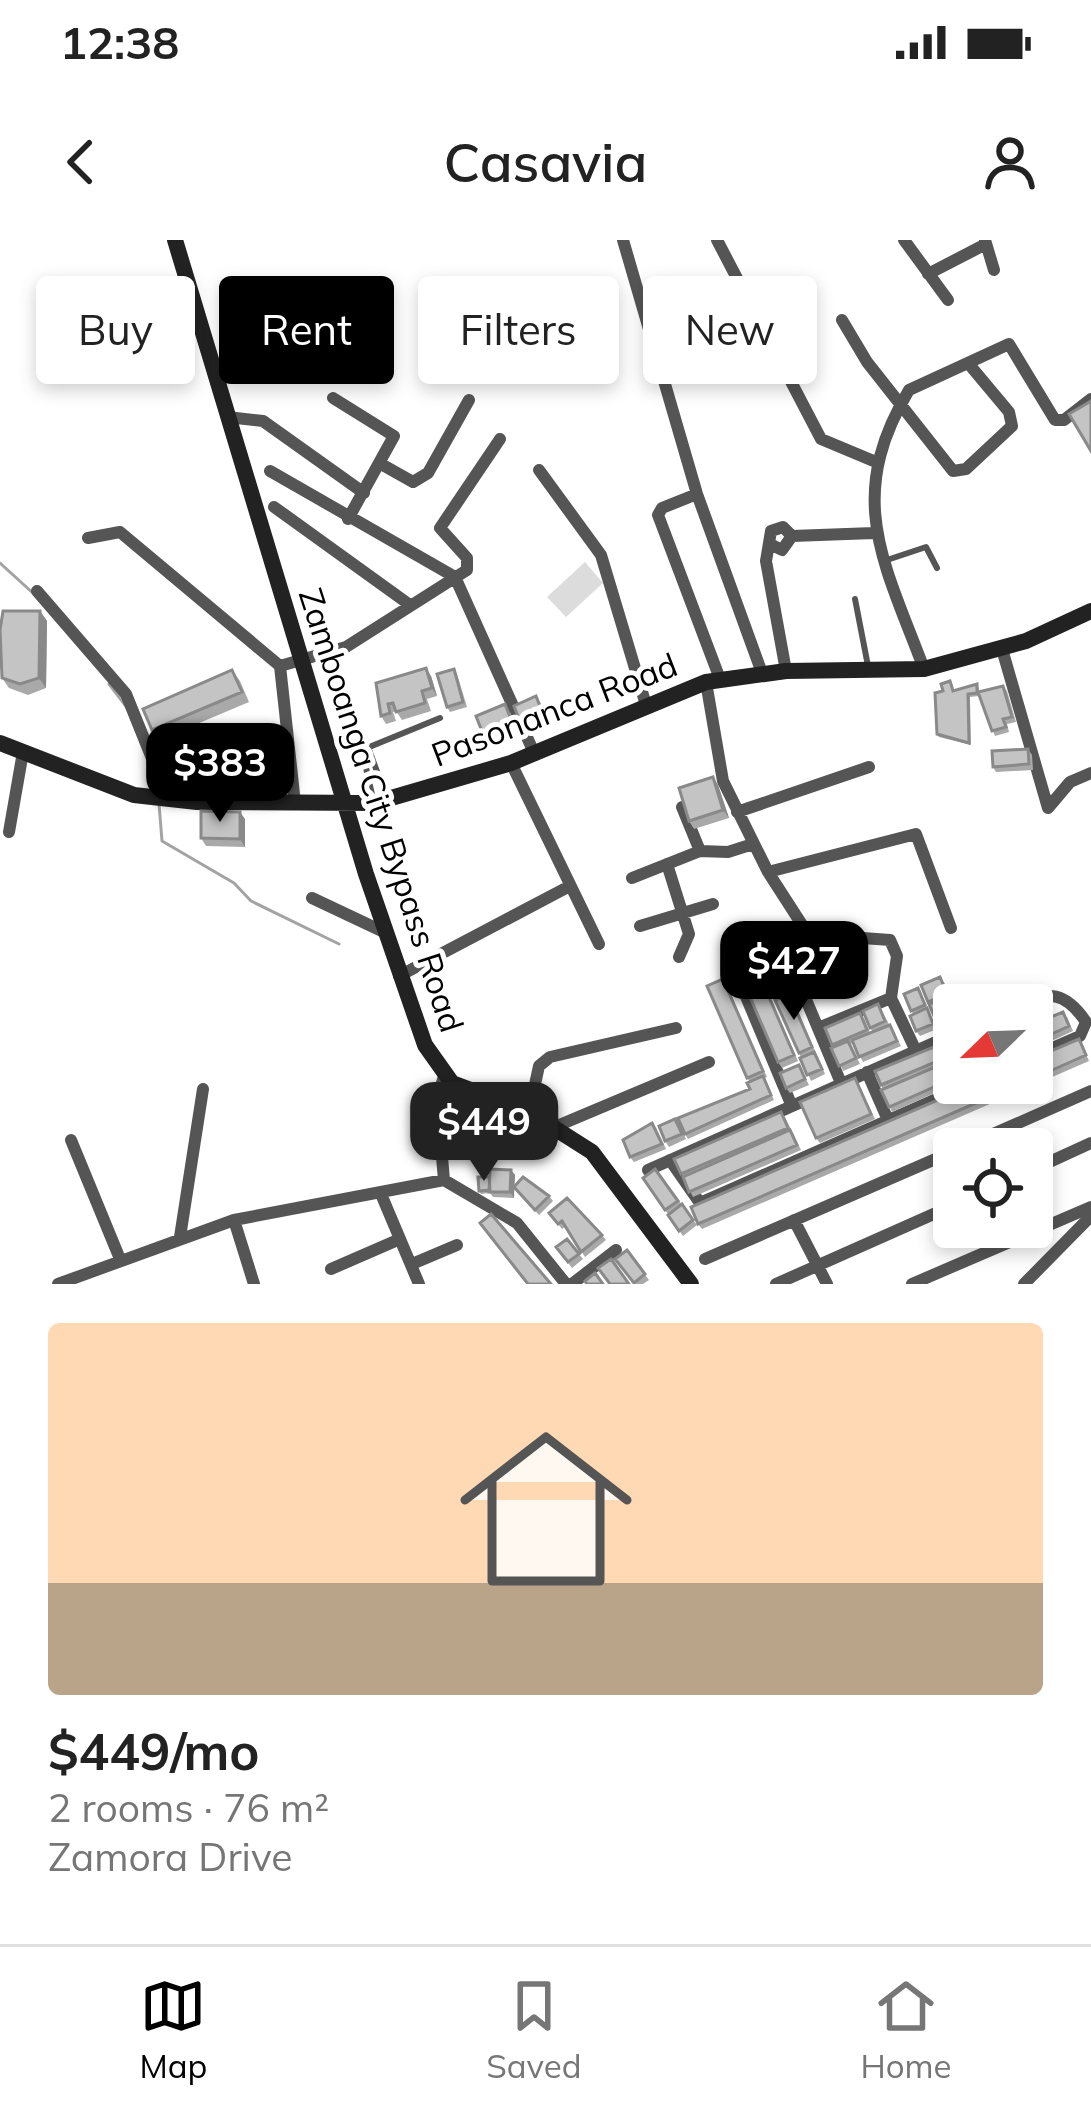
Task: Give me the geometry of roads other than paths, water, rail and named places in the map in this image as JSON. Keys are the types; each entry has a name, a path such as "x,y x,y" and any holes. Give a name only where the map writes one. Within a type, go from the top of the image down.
{"main road":[{"name":"Zamboanga City Bypass Road","path":"175,240 384,932 425,1045 444,1076 462,1089 557,1126 606,1166 691,1284"},
{"name":"Pasonanca Road","path":"0,743 106,786 168,799 345,805 381,801 511,764 713,680 786,671 924,669 1002,649 1091,611"}],"street":[{"path":"623,240 698,494 762,673"},
{"path":"717,240 821,439 875,462"},
{"path":"904,240 948,300"},
{"path":"928,274 985,242 994,270"},
{"path":"842,320 949,467 966,469 1012,426 1010,412 968,363"},
{"path":"924,669 874,533 875,462 901,404 918,384 1009,344 1055,420 1064,420 1091,399"},
{"path":"333,398 392,433 394,441 348,519"},
{"path":"381,464 413,482 428,473 469,400"},
{"path":"227,417 263,421 364,493"},
{"path":"280,666 346,646 467,570 467,558 440,528 500,439"},
{"path":"538,470 601,555 646,705"},
{"path":"270,471 455,578 535,754"},
{"path":"698,494 662,508 658,515 713,680 719,767 753,844 808,934 890,940 897,956 891,998 916,1052"},
{"path":"274,507 410,605"},
{"path":"88,538 120,532 280,666 295,803"},
{"path":"786,671 766,561 770,544 782,550 792,536 874,533"},
{"path":"37,591 125,694 168,799"},
{"path":"1002,649 1048,808 1070,782 1091,773"},
{"path":"9,832 23,752"},
{"path":"511,764 599,944"},
{"path":"737,812 869,767"},
{"path":"682,807 700,851"},
{"path":"768,872 916,834 951,928"},
{"path":"632,878 700,851 728,852 753,844"},
{"path":"667,864 690,939 679,957"},
{"path":"399,976 568,887"},
{"path":"312,898 384,932"},
{"path":"640,926 713,904"},
{"path":"742,987 791,1104"},
{"path":"802,990 841,1083"},
{"path":"1053,996 1071,1000 1086,1022 1080,1036 1053,1048"},
{"path":"818,1028 891,998"},
{"path":"529,1112 539,1066 550,1057 676,1028"},
{"path":"648,1170 933,1044"},
{"path":"557,1126 710,1062"},
{"path":"867,1072 888,1120"},
{"path":"444,1076 436,1100 444,1180"},
{"path":"180,1237 203,1089"},
{"path":"1006,1128 1091,1090"},
{"path":"670,1160 684,1188 700,1203 933,1100"},
{"path":"71,1140 121,1259"},
{"path":"1053,1160 1091,1143"},
{"path":"705,1259 933,1160"},
{"path":"58,1284 234,1220 444,1180 518,1223 569,1284 616,1250"},
{"path":"381,1194 419,1284"},
{"path":"912,1284 1091,1211"},
{"path":"1024,1284 1091,1211"},
{"path":"776,1284 933,1214"},
{"path":"234,1220 254,1284"},
{"path":"794,1220 826,1284"},
{"path":"331,1269 400,1239"},
{"path":"412,1264 457,1245"}],"lane":[{"path":"884,561 926,547 937,568"},
{"path":"855,599 868,670"},
{"path":"381,801 367,745 440,718"}],"waterway":[{"path":"0,563 34,594"},
{"path":"109,684 125,705"},
{"path":"148,764 156,789"},
{"path":"159,804 162,841 234,883 251,901 339,944"}]}
